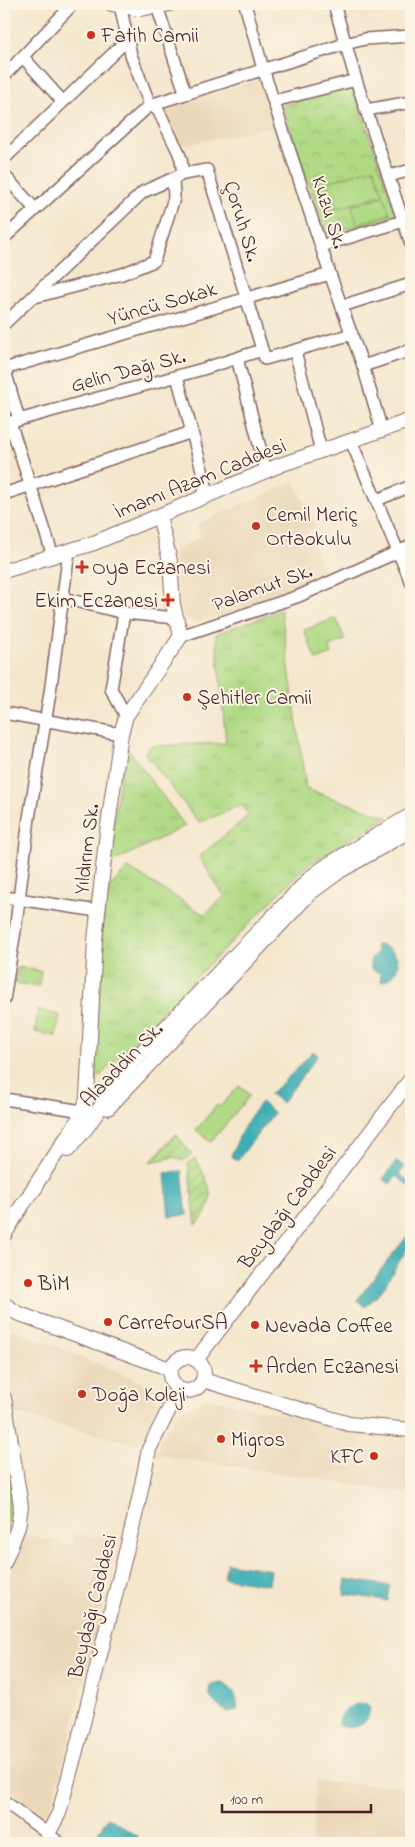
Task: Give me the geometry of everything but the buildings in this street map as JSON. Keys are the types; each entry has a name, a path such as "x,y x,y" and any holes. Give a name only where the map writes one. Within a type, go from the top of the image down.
{"street":[{"path":"4,76 73,4"},
{"path":"32,298 122,274 154,261 174,198 181,159 158,110 150,105 131,55 116,5 138,9 164,4 185,92"},
{"name":"Kuzu Sk.","path":"245,4 263,69 330,274 363,366 382,430"},
{"path":"334,4 344,44 366,110 389,176 407,219 411,244"},
{"path":"4,238 34,208 150,105 185,92 344,44 365,39 411,36"},
{"path":"4,159 127,40"},
{"path":"23,57 63,102"},
{"path":"274,101 356,80"},
{"path":"366,110 411,102"},
{"name":"Çoruh Sk.","path":"4,324 144,192 178,177 207,170 262,350"},
{"path":"389,176 411,170"},
{"path":"4,176 34,208"},
{"path":"321,246 407,219"},
{"name":"Yüncü Sokak","path":"4,368 330,274"},
{"path":"342,306 411,284"},
{"path":"262,350 265,359 352,334"},
{"name":"Gelin Dağı Sk.","path":"11,422 177,376 262,350"},
{"path":"363,366 411,350"},
{"path":"294,351 321,451"},
{"path":"237,358 266,471"},
{"path":"4,368 11,422 53,556"},
{"path":"177,376 206,485 202,498"},
{"name":"İmamı Azam Caddesi","path":"4,571 94,543 266,471 411,420"},
{"path":"4,494 192,432"},
{"path":"351,441 411,582"},
{"path":"377,500 411,486"},
{"path":"159,516 170,560 172,605 181,636"},
{"name":"Palamut Sk.","path":"181,636 298,596 411,546"},
{"path":"4,1000 29,818 70,551"},
{"path":"63,598 124,613 176,618"},
{"path":"124,613 111,689 126,716"},
{"name":"Yıldırım Sk.","path":"63,1150 83,1111 87,1098 95,940 107,832 121,734 126,716 181,636"},
{"path":"4,713 121,734"},
{"name":"Alaaddin Sk.","path":"88,1127 130,1063 310,877 328,864 411,815"},
{"name":"Alaaddin Sk.","path":"88,1127 115,1102 310,893 340,871 411,830"},
{"path":"4,897 98,911"},
{"name":"Beydağı Caddesi","path":"196,1360 411,1079"},
{"path":"4,1099 83,1111"},
{"name":"Yıldırım Sk.","path":"4,1235 10,1216 63,1150 88,1127"},
{"path":"4,1304 10,1313 170,1369"},
{"path":"181,1358 196,1360 202,1366 203,1380 200,1385 191,1391 179,1390 170,1379 170,1369 181,1358"},
{"path":"203,1380 349,1424 411,1430"},
{"name":"Beydağı Caddesi","path":"45,1839 59,1813 78,1743 138,1504 149,1449 179,1390"},
{"path":"4,1398 21,1506 18,1527 4,1562"},
{"path":"4,1801 45,1839 60,1843"}],"shaded area":[{"path":"263,79 277,125 181,146 163,108"},
{"path":"294,482 316,527 308,531 327,579 269,604 193,622 186,618 178,610 174,552 201,536 196,525"},
{"name":"Doğa Koleji","path":"13,1329 151,1386 157,1402 141,1442 135,1444 13,1413 4,1363 4,1335"},
{"path":"206,1398 374,1434 411,1440 411,1494 155,1454 165,1432 178,1411"},
{"path":"25,1534 72,1545 73,1534 112,1539 97,1631 48,1818 4,1786 4,1780 13,1760 4,1758 4,1587"},
{"path":"316,1781 410,1787 408,1813 411,1814 411,1843 312,1843"}],"green space":[{"path":"353,86 397,216 326,234 282,105"},
{"path":"374,168 383,194 336,209 328,182"},
{"path":"384,196 390,214 357,224 352,206"},
{"path":"281,610 306,789 388,817 306,866 95,1081 93,1072 105,892 128,868 205,915 224,896 199,857 249,815 241,805 199,823 145,753 150,746 226,743 216,634"},
{"path":"336,618 345,640 329,646 332,654 316,660 304,630"},
{"path":"125,745 185,826 107,865"},
{"path":"18,967 41,971 39,986 15,983"},
{"path":"38,1010 60,1015 56,1036 35,1032"},
{"path":"239,1086 250,1095 211,1142 196,1130 217,1105 220,1107"},
{"path":"176,1134 192,1154 183,1161 174,1157 150,1162"},
{"path":"195,1158 205,1176 210,1192 208,1208 196,1225 188,1163"},
{"path":"4,1450 11,1478 7,1536 4,1543"}],"water":[{"path":"376,945 391,950 396,955 398,961 394,973 381,982 380,973 371,969 370,966 371,958 377,953"},
{"path":"313,1051 318,1055 282,1103 270,1094 296,1070"},
{"path":"261,1102 274,1113 237,1161 231,1156 244,1128"},
{"path":"397,1161 405,1167 399,1174 411,1183 411,1188 396,1176 390,1184 383,1179"},
{"path":"182,1171 187,1215 169,1217 165,1173"},
{"path":"411,1231 411,1242 381,1292 365,1307 357,1300"},
{"path":"227,1563 271,1570 269,1585 224,1578"},
{"path":"346,1579 390,1586 388,1601 344,1594"},
{"path":"223,1683 234,1694 237,1710 228,1712 213,1701 209,1693 211,1684"},
{"path":"360,1703 367,1704 370,1707 365,1722 354,1727 339,1726 339,1717 346,1710"},
{"path":"108,1817 138,1837 135,1843 114,1843 98,1832"}],"place":[{"name":"Fatih Camii","path":"91,35"},
{"name":"Cemil Meriç Ortaokulu","path":"256,526"},
{"name":"Oya Eczanesi","path":"82,567"},
{"name":"Ekim Eczanesi","path":"168,600"},
{"name":"Şehitler Camii","path":"187,697"},
{"name":"BİM","path":"28,1283"},
{"name":"CarrefourSA","path":"108,1322"},
{"name":"Nevada Coffee","path":"255,1325"},
{"name":"Arden Eczanesi","path":"256,1366"},
{"name":"Doğa Koleji","path":"82,1394"},
{"name":"Migros","path":"221,1439"},
{"name":"KFC","path":"374,1456"}]}
